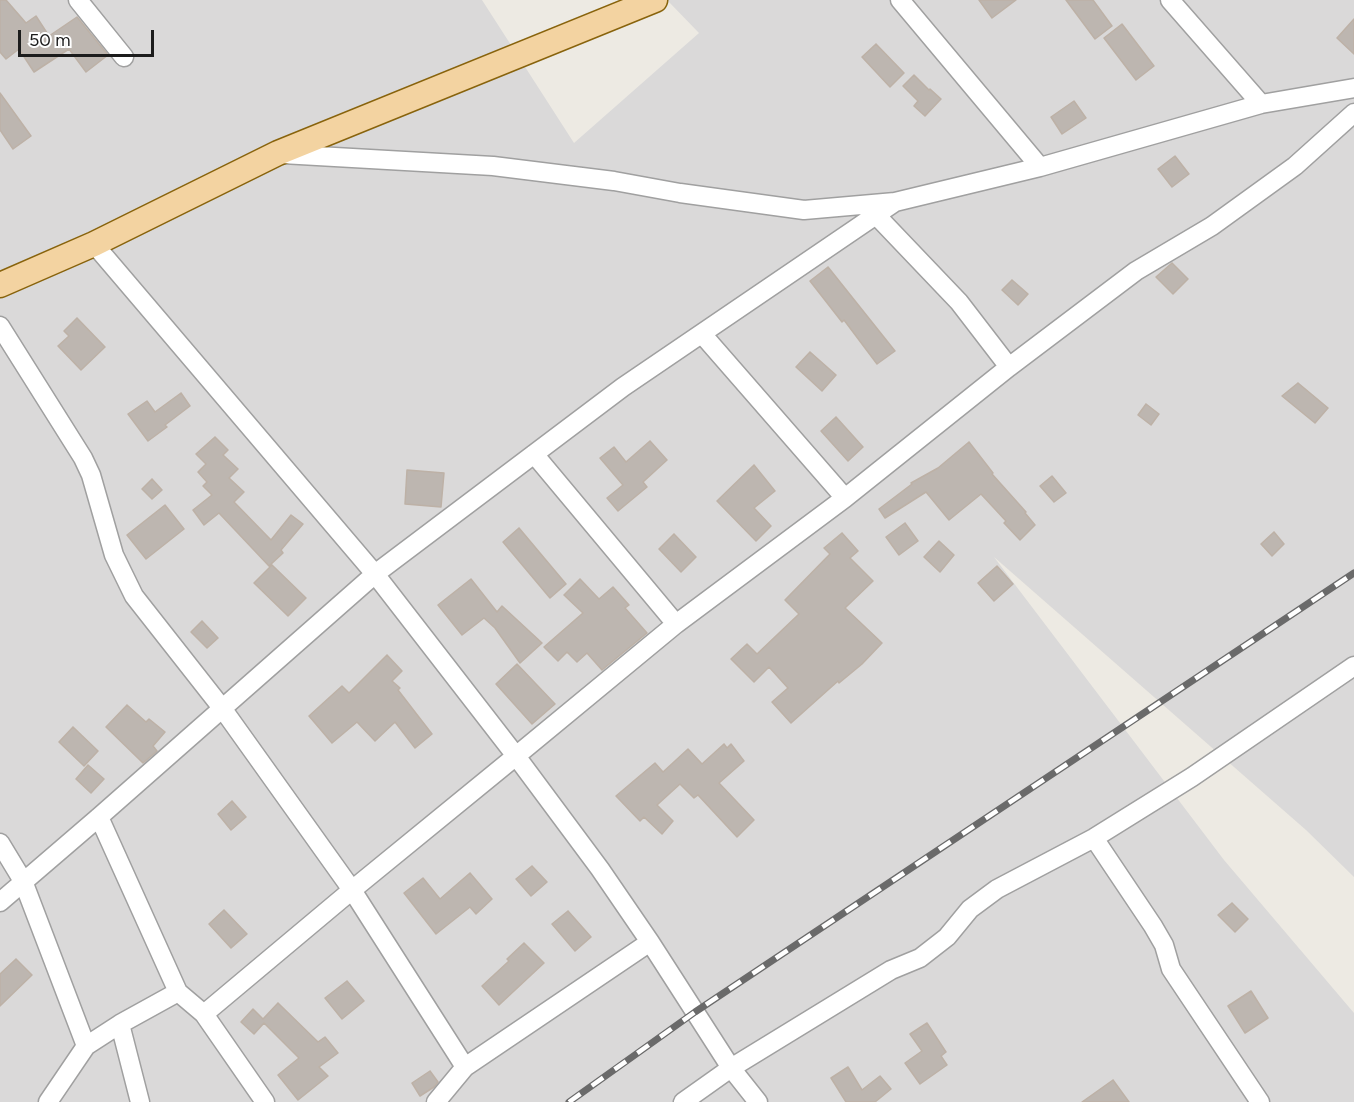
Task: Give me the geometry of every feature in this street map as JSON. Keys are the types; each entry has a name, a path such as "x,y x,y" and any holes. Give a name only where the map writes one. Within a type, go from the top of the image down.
{"main road":[{"path":"0,285 94,244 278,153 653,0"}],"street":[{"path":"78,0 124,57"},
{"path":"900,0 1040,167"},
{"path":"1170,0 1261,104"},
{"path":"278,153 493,166 614,181 680,194 804,210 895,202 1040,167 1261,104 1354,88"},
{"path":"204,1014 676,624 845,498 1009,367 1136,271 1212,226 1295,166 1354,113"},
{"path":"0,902 375,574 623,387 895,202"},
{"path":"876,214 959,302 1009,367"},
{"path":"94,244 375,574 516,756 600,868 731,1068 758,1102"},
{"path":"0,327 91,474 114,555 134,596 222,708 352,890 465,1067"},
{"path":"702,334 845,498"},
{"path":"534,454 676,624"},
{"path":"682,1102 731,1068 891,970 920,958 947,936 970,909 997,889 1094,838 1192,777 1354,666"},
{"path":"99,817 178,992 204,1014 265,1102"},
{"path":"1094,838 1153,926 1164,945 1171,969 1260,1102"},
{"path":"0,843 23,881 86,1046"},
{"path":"436,1102 465,1067 650,942"},
{"path":"48,1102 86,1046 178,992"},
{"path":"120,1024 140,1102"}],"shaded area":[{"path":"0,0 482,0 574,143 699,33 667,0 1354,0 1354,877 1306,830 994,557 1224,860 1354,1013 1354,1102 0,1102"}],"building":[{"path":"0,0 6,0 26,23 36,16 49,36 77,17 108,55 86,72 69,49 34,72 19,49 6,59 0,52"},
{"path":"979,0 1016,0 992,18"},
{"path":"1066,0 1093,0 1112,26 1095,39"},
{"path":"1354,19 1354,54 1337,38"},
{"path":"1122,24 1154,66 1136,80 1104,38"},
{"path":"876,44 904,73 890,87 862,57"},
{"path":"914,75 941,99 925,116 914,106 918,101 903,86"},
{"path":"0,93 31,136 13,149 0,130"},
{"path":"1074,101 1086,118 1062,134 1051,117"},
{"path":"1175,156 1189,174 1172,187 1158,169"},
{"path":"1172,263 1188,279 1173,294 1156,277"},
{"path":"828,267 895,351 877,364 844,320 842,322 810,281"},
{"path":"1012,280 1028,294 1018,305 1002,290"},
{"path":"77,318 105,347 81,370 58,346 69,336 64,331"},
{"path":"810,352 836,375 822,391 796,367"},
{"path":"1298,383 1328,408 1315,423 1282,396"},
{"path":"181,393 190,406 148,441 128,414 147,401 155,412"},
{"path":"1146,404 1159,414 1151,425 1138,415"},
{"path":"836,417 863,447 848,461 821,431"},
{"path":"215,437 228,450 223,455 238,469 229,478 244,492 234,502 271,540 291,515 303,524 281,550 283,553 269,566 219,513 204,525 193,510 212,495 203,486 207,482 198,472 206,464 196,454"},
{"path":"650,441 667,460 643,482 647,487 618,511 607,498 623,485 600,458 614,447 626,462"},
{"path":"969,442 992,474 1035,525 1020,540 981,494 949,520 926,492 885,518 879,509 911,483 938,468"},
{"path":"754,465 775,491 754,508 771,526 756,541 717,501"},
{"path":"407,470 444,473 441,507 405,504"},
{"path":"1052,476 1066,493 1054,502 1040,486"},
{"path":"152,479 162,490 152,499 142,489"},
{"path":"165,505 184,529 146,559 127,535"},
{"path":"905,523 918,541 899,555 886,537"},
{"path":"519,528 566,584 550,598 503,542"},
{"path":"1274,532 1284,544 1272,556 1261,544"},
{"path":"842,533 858,551 850,558 873,581 845,608 882,643 862,664 839,683 838,681 791,723 772,702 788,688 769,667 754,682 731,659 747,644 757,654 799,614 785,600 830,554 824,548"},
{"path":"674,534 696,557 681,572 659,549"},
{"path":"939,541 954,555 940,572 924,557"},
{"path":"272,565 306,598 288,616 254,583"},
{"path":"997,566 1013,584 994,601 978,583"},
{"path":"471,579 497,612 502,606 542,643 520,663 495,628 484,618 462,635 438,605"},
{"path":"580,579 599,599 613,587 629,605 625,608 647,633 602,670 587,653 577,662 567,652 558,661 544,647 583,613 564,595"},
{"path":"202,621 218,638 207,648 191,632"},
{"path":"387,655 402,671 392,681 400,688 398,690 432,734 415,748 395,722 375,741 357,722 332,743 309,716 342,686 349,693"},
{"path":"517,664 555,704 532,724 496,684"},
{"path":"127,705 146,722 149,719 165,732 153,746 157,751 143,763 106,727"},
{"path":"73,727 98,751 84,766 59,742"},
{"path":"724,744 727,748 731,744 744,761 719,783 754,820 737,837 698,795 694,798 680,784 657,805 673,821 662,834 644,817 640,821 616,796 655,763 663,772 688,749 702,764"},
{"path":"88,765 104,779 91,793 76,779"},
{"path":"232,801 246,817 231,830 218,814"},
{"path":"532,866 547,882 531,896 516,879"},
{"path":"470,873 492,899 476,914 470,907 436,934 404,893 423,878 440,899"},
{"path":"1232,903 1248,919 1235,932 1218,915"},
{"path":"224,910 247,934 231,948 209,924"},
{"path":"568,911 591,937 575,951 552,924"},
{"path":"524,943 544,963 499,1005 482,986 509,961 507,959"},
{"path":"16,959 32,975 0,1006 0,974"},
{"path":"347,981 364,1001 342,1019 325,998"},
{"path":"1251,991 1268,1018 1245,1033 1228,1006"},
{"path":"278,1003 318,1042 325,1037 338,1053 319,1067 328,1076 298,1100 278,1075 299,1058 264,1023 254,1034 241,1022 253,1009 263,1019"},
{"path":"927,1023 946,1052 941,1056 947,1065 920,1084 905,1063 922,1051 910,1034"},
{"path":"848,1067 862,1090 880,1076 891,1089 875,1102 846,1102 831,1078"},
{"path":"430,1071 438,1082 420,1096 412,1083"},
{"path":"1113,1080 1129,1102 1082,1102"}],"railway":[{"path":"569,1102 695,1012 1354,573"}]}
